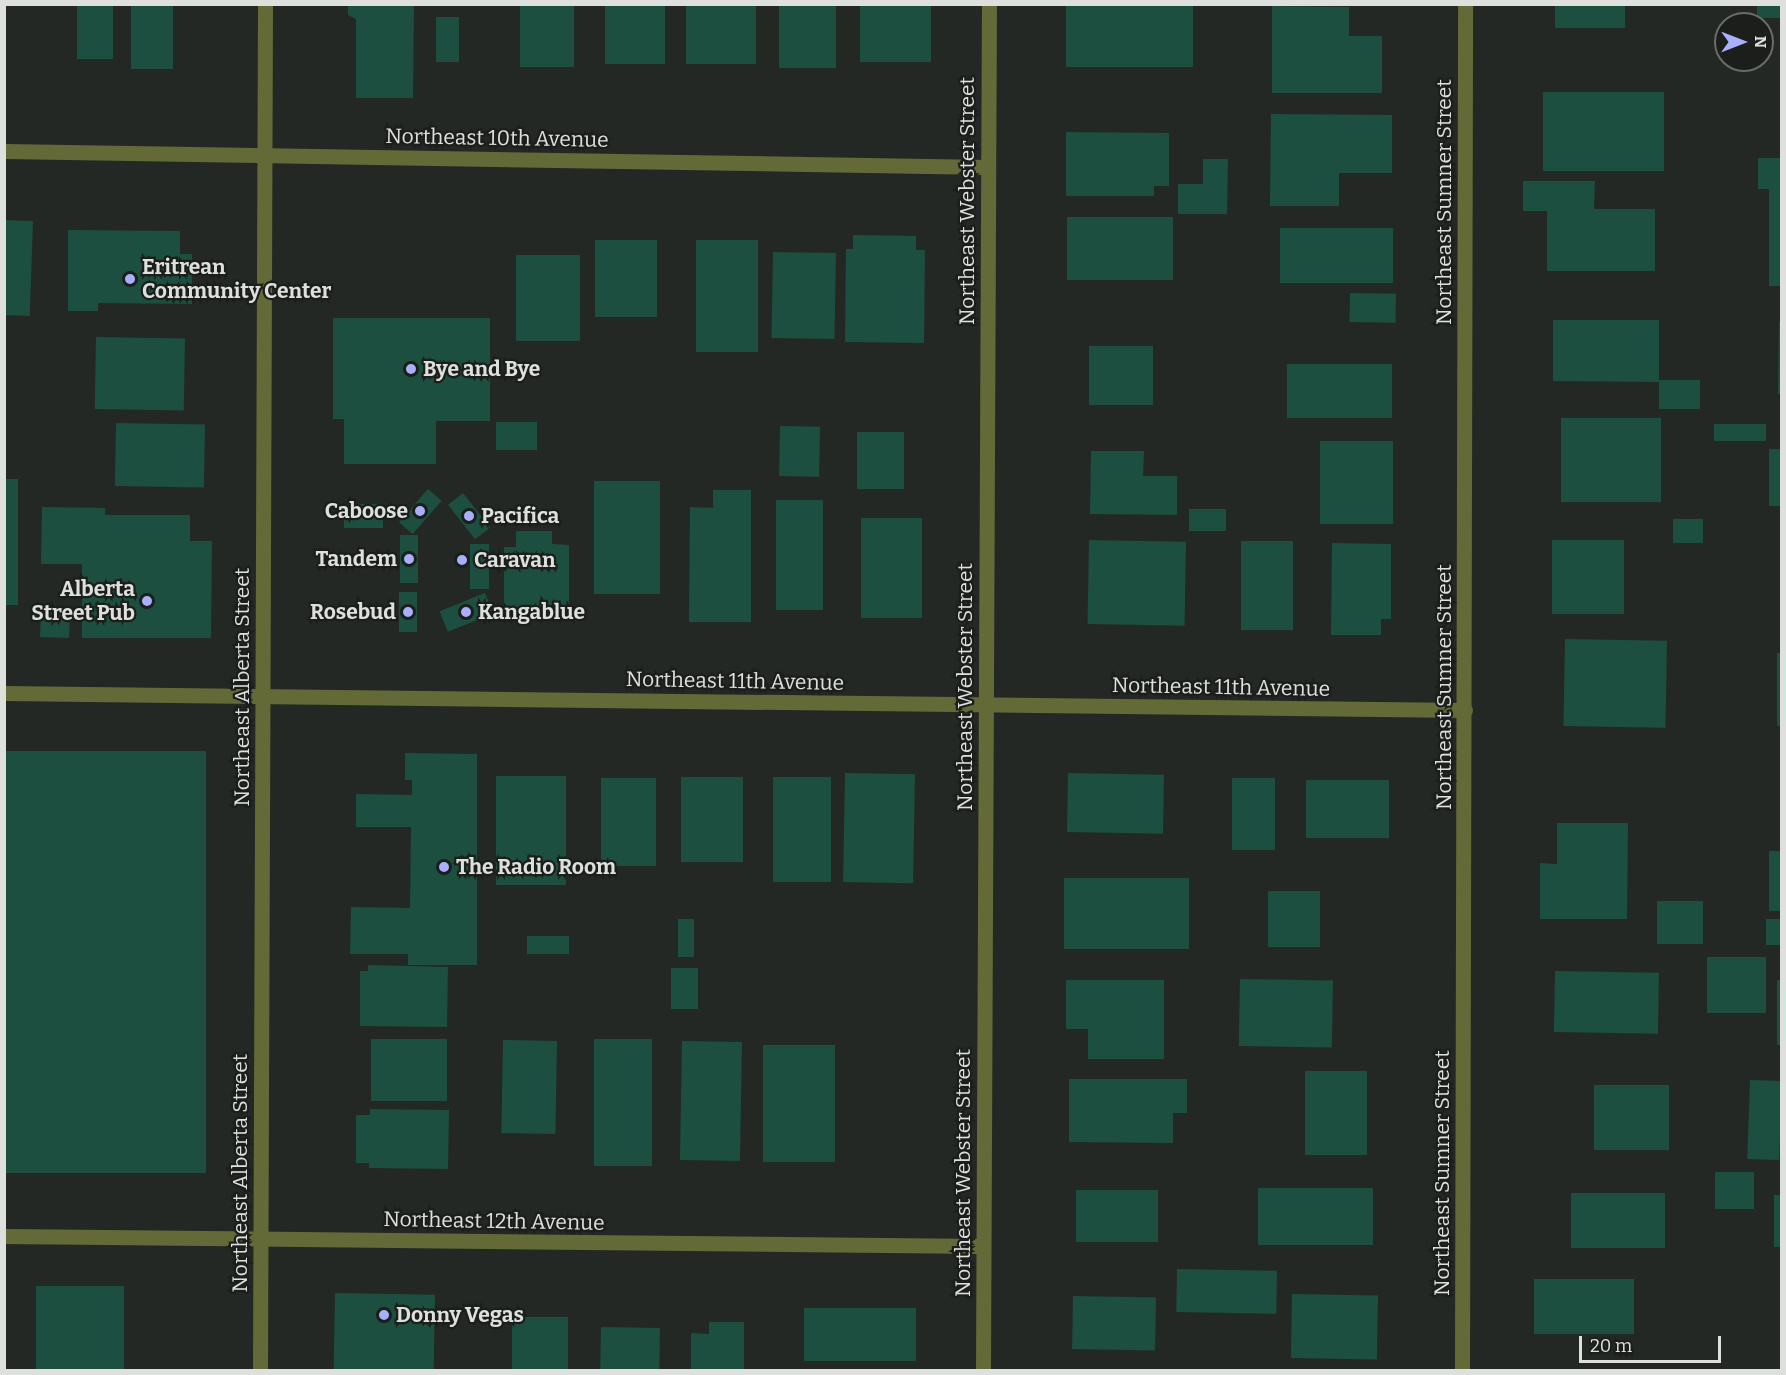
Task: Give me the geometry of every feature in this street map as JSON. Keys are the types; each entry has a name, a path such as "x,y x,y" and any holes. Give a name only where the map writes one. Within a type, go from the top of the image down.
{"street":[{"name":"Northeast Alberta Street","path":"260,1371 266,4"},
{"name":"Northeast Webster Street","path":"983,1371 989,4"},
{"name":"Northeast Sumner Street","path":"1462,1371 1466,710 1466,4"},
{"name":"Northeast 10th Avenue","path":"4,151 988,167"},
{"name":"Northeast 11th Avenue","path":"4,693 1466,710"},
{"name":"Northeast 12th Avenue","path":"4,1236 983,1246"}],"building":[{"path":"77,4 113,4 113,59 77,59"},
{"path":"131,4 173,4 173,69 131,69"},
{"path":"348,4 414,4 413,98 356,98 356,19 348,15"},
{"path":"520,4 574,4 574,67 520,67"},
{"path":"605,4 665,4 665,64 605,64"},
{"path":"686,4 756,4 756,64 686,64"},
{"path":"779,4 836,4 836,68 779,68"},
{"path":"860,4 931,4 931,62 860,62"},
{"path":"1066,4 1193,4 1193,67 1066,67"},
{"path":"1555,4 1625,4 1625,28 1555,28"},
{"path":"1757,4 1782,4 1782,18 1774,18 1774,12 1757,12"},
{"path":"1272,6 1349,7 1349,36 1382,36 1382,93 1272,93"},
{"path":"436,17 459,17 459,62 436,62"},
{"path":"1543,92 1664,92 1664,171 1543,171"},
{"path":"1271,114 1392,115 1392,173 1339,173 1339,206 1270,206"},
{"path":"1066,132 1169,133 1169,186 1154,186 1154,196 1066,196"},
{"path":"1758,158 1782,158 1782,286 1769,286 1769,189 1758,189"},
{"path":"1203,159 1228,159 1227,214 1178,214 1178,184 1203,184"},
{"path":"1523,181 1595,181 1594,209 1655,209 1655,271 1547,271 1547,211 1523,211"},
{"path":"1067,217 1173,217 1173,280 1067,280"},
{"path":"4,220 33,221 30,316 4,315"},
{"path":"1280,228 1393,228 1393,283 1280,283"},
{"name":"Eritrean Community Center","path":"68,230 180,231 180,254 192,254 192,304 98,303 98,311 68,311"},
{"path":"853,235 916,236 916,250 925,250 924,343 845,342 846,249 853,249"},
{"path":"595,240 657,240 657,317 595,317"},
{"path":"696,240 758,240 758,352 696,352"},
{"path":"773,252 836,253 834,339 771,338"},
{"path":"516,255 580,255 580,341 516,341"},
{"path":"1350,293 1396,294 1395,323 1349,322"},
{"name":"Bye and Bye","path":"333,318 490,318 490,421 436,421 436,464 344,464 344,419 333,419"},
{"path":"1553,320 1659,320 1659,380 1700,380 1700,409 1659,409 1659,382 1553,381"},
{"path":"1779,322 1782,322 1782,394 1778,394"},
{"path":"96,337 185,339 184,411 95,409"},
{"path":"1089,346 1153,346 1153,405 1089,405"},
{"path":"1287,364 1392,364 1392,418 1287,418"},
{"path":"1561,418 1661,418 1661,502 1561,502"},
{"path":"496,422 537,422 537,450 496,450"},
{"path":"116,423 205,425 204,488 115,486"},
{"path":"1714,424 1766,424 1766,441 1714,441"},
{"path":"780,426 820,427 819,477 779,476"},
{"path":"857,432 904,432 904,489 857,489"},
{"path":"1320,441 1393,441 1393,524 1320,524"},
{"path":"1769,449 1782,449 1782,506 1769,506"},
{"path":"1091,451 1144,451 1143,476 1177,476 1177,515 1090,514"},
{"path":"4,479 18,479 18,605 4,605"},
{"path":"594,481 660,481 660,594 594,594"},
{"name":"Caboose","path":"428,489 442,501 413,534 399,522"},
{"path":"713,490 751,490 751,622 689,622 690,507 713,508"},
{"name":"Pacifica","path":"463,493 490,528 475,539 448,505"},
{"path":"776,500 823,500 823,610 776,610"},
{"path":"344,504 383,504 383,528 344,528"},
{"name":"Alberta Street Pub","path":"42,507 105,508 105,515 190,515 190,541 212,541 211,638 82,638 82,564 41,564"},
{"path":"1189,509 1226,509 1226,531 1189,531"},
{"path":"861,518 922,518 922,618 861,618"},
{"path":"1673,519 1703,519 1703,543 1673,543"},
{"path":"516,531 552,531 552,544 569,545 569,615 504,615 504,547 516,547"},
{"name":"Tandem","path":"400,535 418,535 418,583 400,583"},
{"path":"1089,540 1186,542 1185,626 1088,624"},
{"path":"1552,540 1624,540 1624,614 1552,614"},
{"path":"1241,541 1293,541 1293,630 1241,630"},
{"path":"1332,543 1391,544 1391,619 1381,619 1381,635 1331,635"},
{"path":"470,544 489,544 489,589 470,589"},
{"name":"Rosebud","path":"399,592 417,592 417,632 399,632"},
{"name":"Kangablue","path":"485,593 493,613 448,632 440,611"},
{"path":"41,610 70,611 69,638 40,637"},
{"path":"1565,639 1667,641 1665,728 1563,726"},
{"path":"1777,653 1782,653 1782,726 1777,726"},
{"path":"4,751 206,751 206,1173 4,1173"},
{"name":"The Radio Room","path":"405,753 477,754 477,965 408,965 408,954 350,954 351,907 410,908 411,827 356,827 356,794 412,795 412,780 405,780"},
{"path":"845,773 915,774 913,883 843,882"},
{"path":"1068,773 1164,775 1163,834 1067,832"},
{"path":"496,776 566,776 566,885 496,885"},
{"path":"681,777 743,777 743,862 681,862"},
{"path":"773,777 831,777 831,882 773,882"},
{"path":"601,778 656,778 656,866 601,866"},
{"path":"1232,778 1275,778 1275,850 1232,850"},
{"path":"1306,780 1389,780 1389,838 1306,838"},
{"path":"1557,823 1628,823 1627,919 1540,919 1540,863 1557,864"},
{"path":"1769,851 1782,851 1782,911 1769,911"},
{"path":"1064,878 1189,878 1189,949 1064,949"},
{"path":"1268,891 1320,891 1320,947 1268,947"},
{"path":"1657,901 1703,901 1703,944 1657,944"},
{"path":"678,919 694,919 694,957 678,957"},
{"path":"1766,919 1782,919 1782,945 1766,945"},
{"path":"527,936 569,936 569,954 527,954"},
{"path":"1707,957 1766,957 1766,1013 1707,1013"},
{"path":"368,965 448,967 447,1027 360,1026 360,971 368,971"},
{"path":"671,968 698,968 698,1009 671,1009"},
{"path":"1555,971 1659,973 1658,1034 1554,1032"},
{"path":"1240,979 1333,981 1332,1048 1239,1046"},
{"path":"1066,980 1164,980 1164,1059 1088,1059 1088,1029 1066,1029"},
{"path":"1777,980 1782,980 1782,1045 1777,1045"},
{"path":"371,1039 447,1039 447,1101 371,1101"},
{"path":"594,1039 652,1039 652,1166 594,1166"},
{"path":"503,1040 557,1041 555,1134 501,1133"},
{"path":"682,1041 742,1042 740,1161 680,1160"},
{"path":"763,1045 835,1045 835,1162 763,1162"},
{"path":"1305,1071 1367,1071 1367,1155 1305,1155"},
{"path":"1069,1079 1187,1079 1187,1113 1173,1113 1173,1143 1069,1142"},
{"path":"1750,1080 1782,1081 1779,1160 1747,1159"},
{"path":"1594,1085 1669,1085 1669,1150 1594,1150"},
{"path":"370,1109 449,1110 448,1169 369,1168 369,1163 356,1163 356,1115 370,1115"},
{"path":"1715,1172 1754,1172 1754,1209 1715,1209"},
{"path":"1258,1188 1373,1188 1373,1245 1258,1245"},
{"path":"1076,1190 1158,1190 1158,1242 1076,1242"},
{"path":"1571,1193 1665,1193 1665,1248 1571,1248"},
{"path":"1774,1195 1782,1195 1782,1247 1774,1247"},
{"path":"1177,1269 1277,1271 1276,1314 1176,1312"},
{"path":"1534,1279 1634,1279 1634,1334 1534,1334"},
{"path":"36,1286 124,1286 124,1370 36,1370"},
{"path":"335,1293 435,1295 434,1370 334,1370"},
{"path":"1292,1294 1378,1296 1377,1359 1291,1358"},
{"path":"1073,1296 1156,1297 1155,1350 1072,1349"},
{"path":"804,1308 916,1308 916,1361 804,1361"},
{"path":"512,1317 568,1317 568,1370 512,1370"},
{"path":"709,1322 744,1322 744,1370 691,1370 691,1333 709,1334"},
{"path":"601,1327 660,1328 659,1370 600,1370"}],"place":[{"name":"Eritrean Community Center","path":"130,279"},
{"name":"Bye and Bye","path":"411,369"},
{"name":"Caboose","path":"420,511"},
{"name":"Pacifica","path":"469,516"},
{"name":"Tandem","path":"409,559"},
{"name":"Caravan","path":"462,560"},
{"name":"Alberta Street Pub","path":"147,601"},
{"name":"Rosebud","path":"408,612"},
{"name":"Kangablue","path":"466,612"},
{"name":"The Radio Room","path":"444,867"},
{"name":"Donny Vegas","path":"384,1315"}]}
